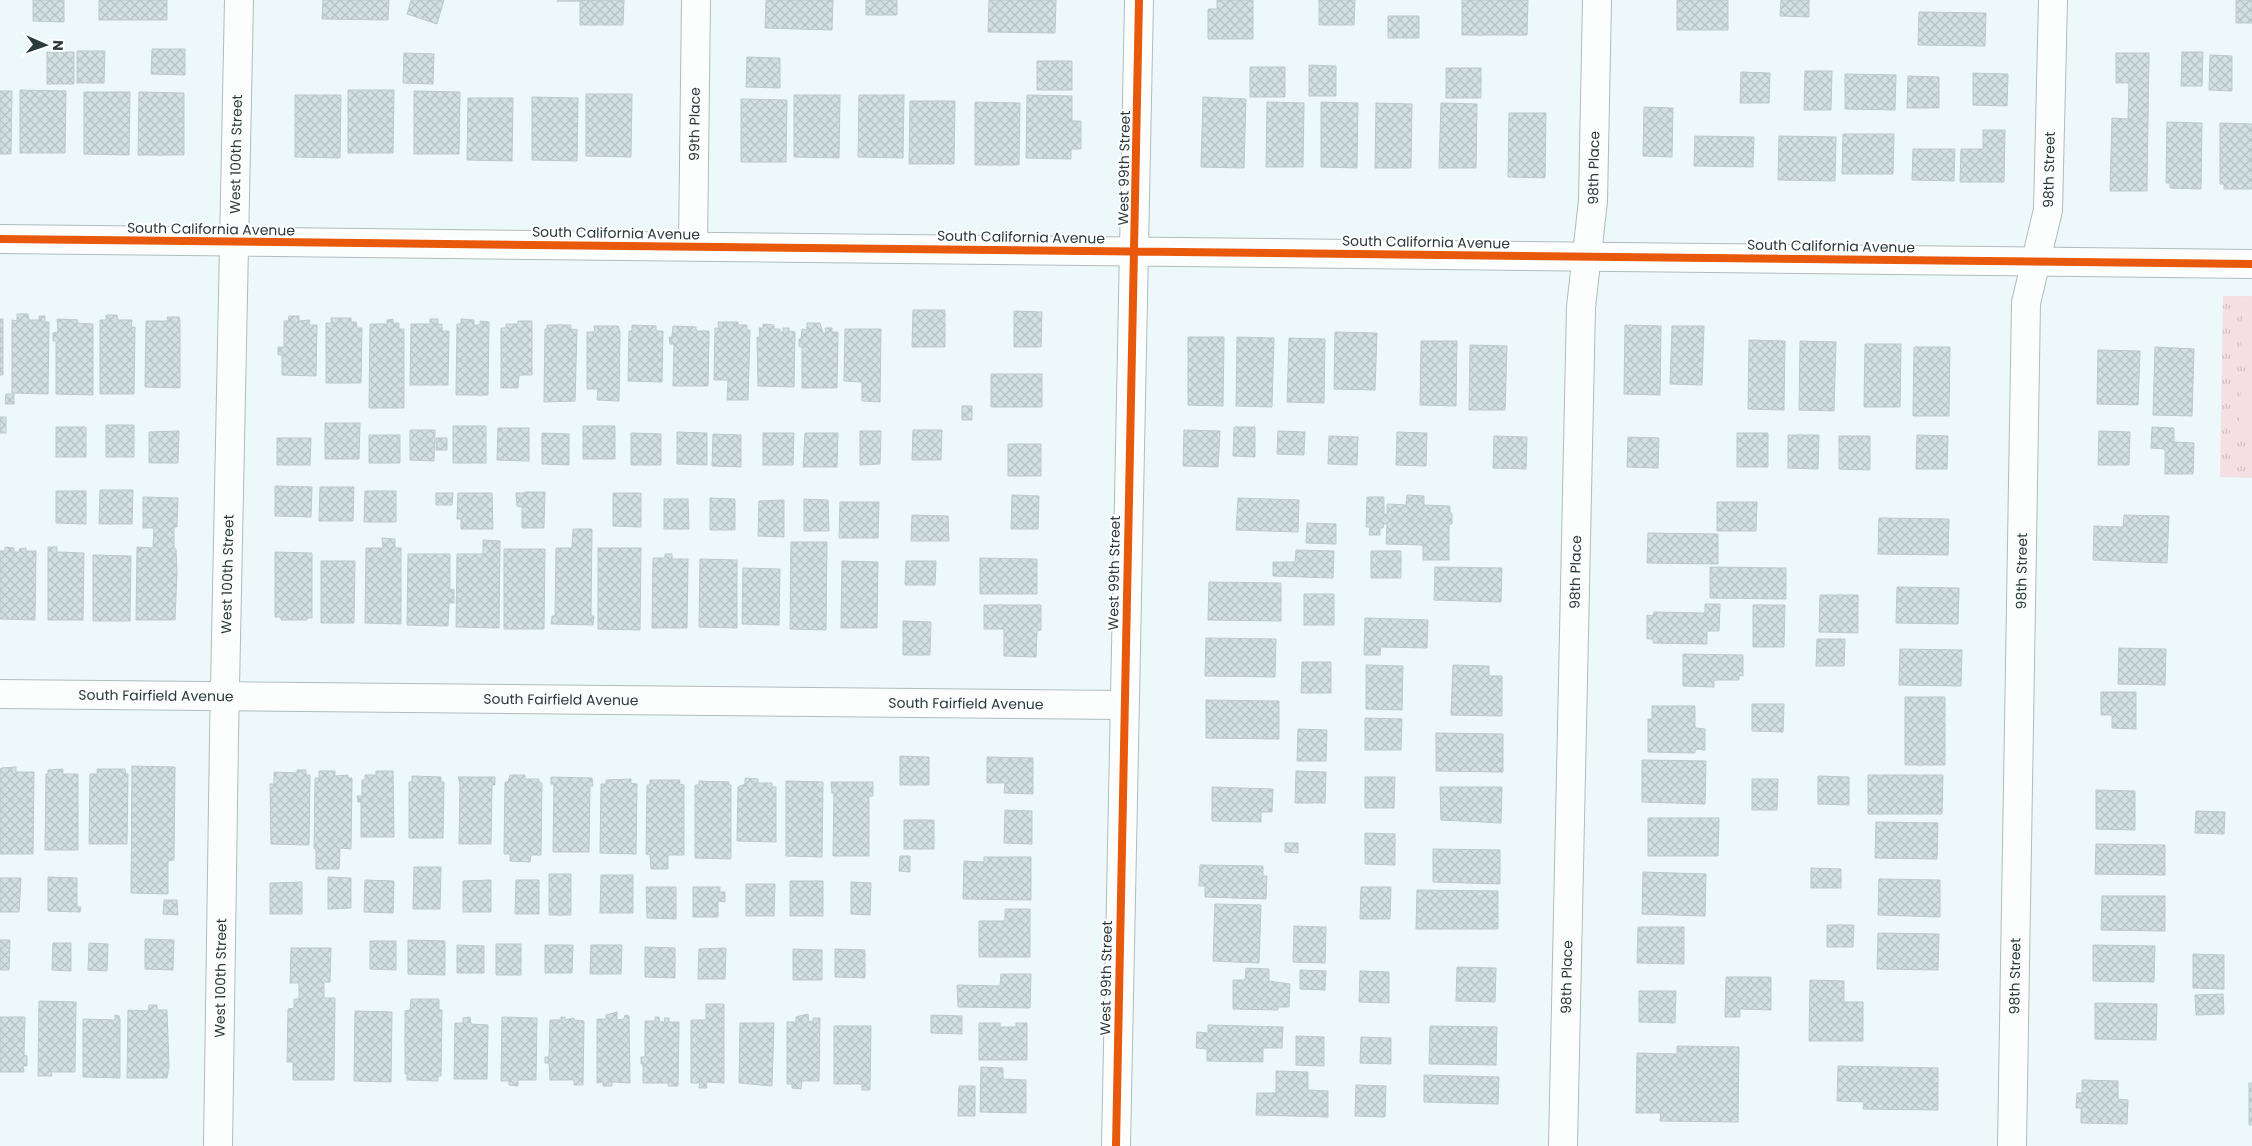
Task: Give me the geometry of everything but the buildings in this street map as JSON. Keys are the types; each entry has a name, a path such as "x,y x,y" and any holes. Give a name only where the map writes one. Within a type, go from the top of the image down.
{"street":[{"name":"West 100th Street","path":"218,1146 224,696 239,0"},
{"name":"99th Place","path":"693,246 696,0"},
{"name":"West 99th Street","path":"1116,1146 1123,705 1135,251 1139,0"},
{"name":"98th Place","path":"1563,1146 1581,307 1592,201 1597,0"},
{"name":"98th Street","path":"2012,1146 2026,303 2038,261 2048,210 2052,0"},
{"name":"South California Avenue","path":"0,239 2252,264"},
{"name":"South Fairfield Avenue","path":"0,694 1123,705"}],"green space":[{"path":"2223,296 2252,296 2252,478 2220,477"},
{"path":"2242,313 2252,313 2252,362 2241,362"},
{"path":"2241,378 2252,378 2252,427 2240,427"}],"cycle path":[{"path":"1116,1146 1139,0"},
{"path":"0,239 2252,264"}]}
